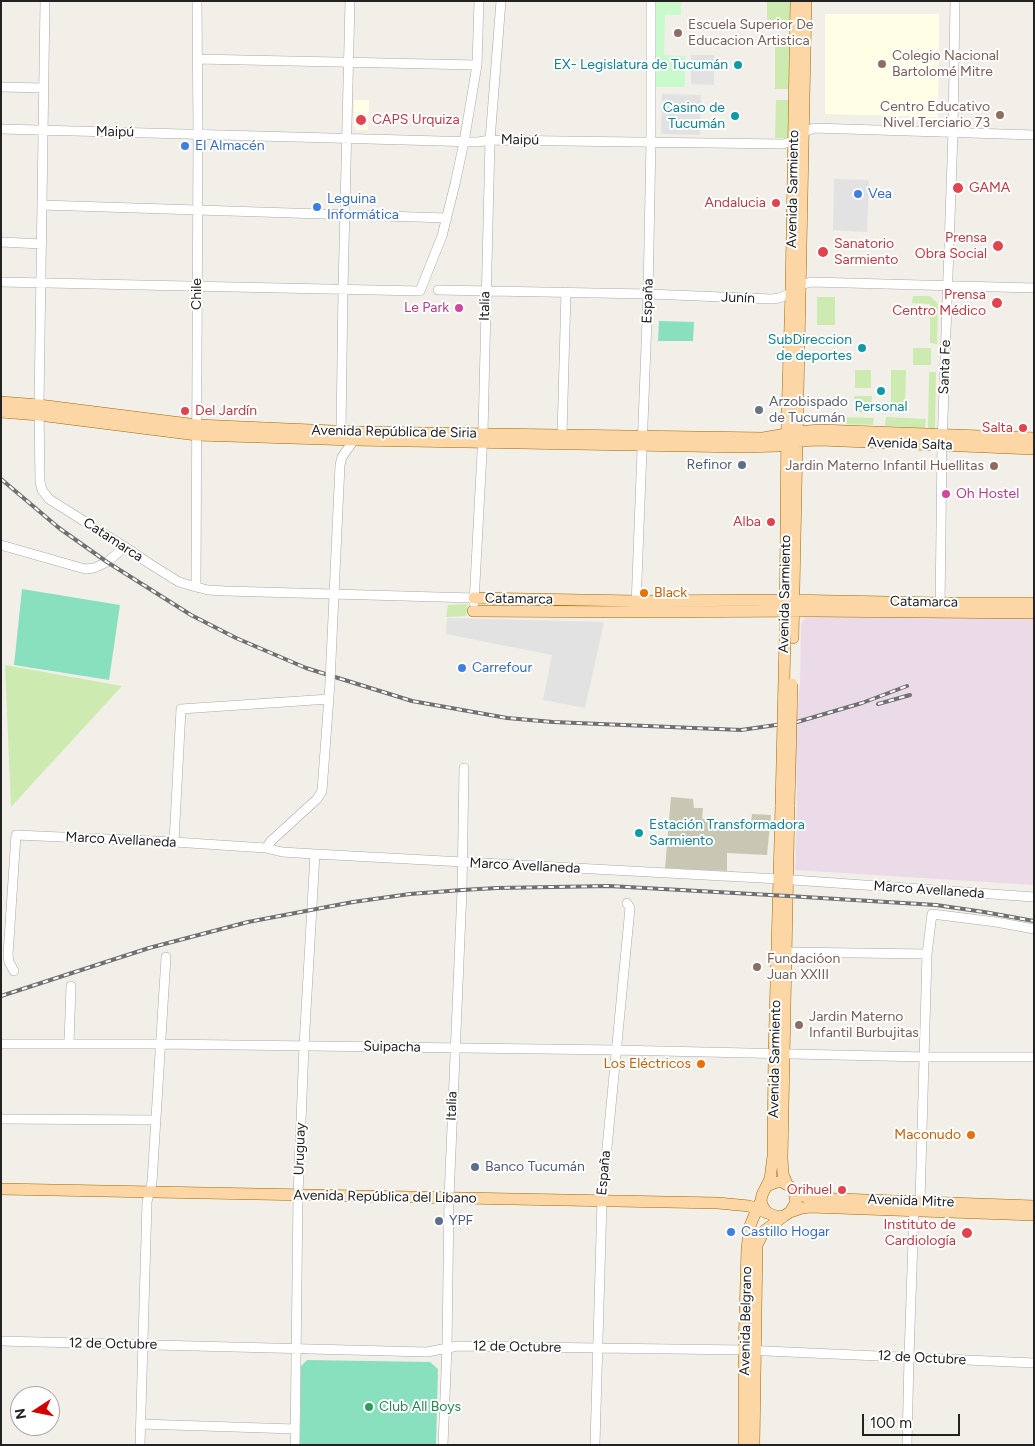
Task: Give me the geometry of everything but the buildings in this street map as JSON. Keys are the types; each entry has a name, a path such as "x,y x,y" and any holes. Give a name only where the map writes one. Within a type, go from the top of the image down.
{"main road":[{"name":"Avenida Sarmiento","path":"789,1186 782,1165 779,1054 792,466 791,293 796,1"},
{"name":"Avenida Sarmiento","path":"792,415 800,285 806,1"},
{"name":"Avenida República de Siria","path":"1,402 39,410 197,430 482,438 761,442 792,438"},
{"name":"Avenida República de Siria","path":"1,412 39,410"},
{"path":"792,415 820,435 804,447 792,466 761,442 780,430 792,415"},
{"name":"Avenida República de Siria","path":"197,430 348,434"},
{"name":"Avenida República de Siria","path":"482,438 562,435 642,440"},
{"name":"Avenida Salta","path":"792,438 820,435 943,441 1034,449"},
{"name":"Avenida Salta","path":"943,441 1034,438"},
{"name":"Catamarca","path":"474,598 765,612 789,605 812,611 1034,603"},
{"name":"Catamarca","path":"473,611 636,607 691,600 789,605 940,607 1034,613"},
{"path":"789,634 799,616 812,611"},
{"path":"765,612 773,614 780,619 789,634"},
{"name":"Avenida Sarmiento","path":"767,1186 772,1169 786,952 784,880"},
{"path":"777,1182 789,1186 796,1197 796,1202 787,1214 778,1217 762,1207 762,1195 767,1186 777,1182"},
{"name":"Avenida Mitre","path":"789,1186 802,1196 811,1198 1034,1215"},
{"name":"Avenida República del Libano","path":"1,1190 602,1200 738,1204 762,1207"},
{"path":"738,1204 747,1213 750,1226"},
{"name":"Avenida Mitre","path":"787,1214 810,1207 1034,1206"},
{"name":"Avenida Belgrano","path":"754,1445 747,1248 750,1226 762,1207"},
{"name":"Avenida Belgrano","path":"744,1445 757,1245 764,1231 787,1214"}],"street":[{"path":"39,410 45,1"},
{"name":"Chile","path":"196,587 197,1"},
{"path":"266,848 271,841 317,799 322,791 335,594 340,465 348,434 343,289 350,1"},
{"path":"1,282 420,291 442,236 464,142 477,65 479,1"},
{"name":"Italia","path":"473,611 482,438 490,140 501,1"},
{"name":"España","path":"636,607 648,294 651,1"},
{"name":"Santa Fe","path":"940,607 955,1"},
{"path":"197,59 477,65"},
{"path":"1,88 43,88"},
{"path":"794,141 804,132 814,128 1034,135"},
{"name":"Maipú","path":"1,129 464,142 490,140 783,144 794,141"},
{"path":"42,205 447,218"},
{"path":"1,242 42,244"},
{"path":"800,285 811,282 1034,288"},
{"name":"Junín","path":"438,290 648,294 772,299 791,293 800,285"},
{"path":"562,435 566,292"},
{"name":"Catamarca","path":"39,410 40,482 42,490 49,499 179,582 218,591 474,598"},
{"path":"1,545 86,569 94,568 107,562 125,547"},
{"path":"174,842 180,709 329,699"},
{"name":"Italia","path":"443,1445 454,1048 463,863 464,768"},
{"name":"Marco Avellaneda","path":"14,971 9,962 8,955 16,835 174,842 266,848 282,852 784,880 1034,897"},
{"name":"Uruguay","path":"295,1445 298,1196 304,1046 316,854"},
{"name":"España","path":"595,1445 602,1200 630,908 627,903"},
{"path":"907,1445 909,1357 925,1057 927,954 932,914 1034,929"},
{"path":"786,952 927,954"},
{"path":"140,1445 147,1202 152,1182 166,957"},
{"path":"69,1043 71,986"},
{"name":"Suipacha","path":"1,1044 160,1044 616,1050 925,1057 1034,1057"},
{"path":"1,1119 155,1120"},
{"name":"12 de Octubre","path":"1,1341 427,1352 458,1346 750,1350 1034,1363"},
{"path":"141,1424 296,1429"}],"shaded area":[{"name":"Colegio Nacional Bartolomé Mitre","path":"825,14 939,14 938,117 825,114"},
{"path":"691,55 714,55 714,85 691,84"},
{"path":"662,94 701,95 700,135 661,134"},
{"path":"354,100 369,100 368,130 357,130 354,126"},
{"path":"834,179 869,180 867,232 833,230"},
{"path":"809,614 1034,618 1034,885 795,870 797,792 795,734 800,683 801,623"},
{"path":"447,618 604,622 585,708 543,700 552,655 446,634"},
{"name":"Estación Transformadora Sarmiento","path":"671,797 693,799 694,808 703,808 702,819 751,823 752,814 771,815 767,855 727,853 727,871 665,868"}],"green space":[{"path":"656,1 681,1 681,15 665,15 664,55 685,56 685,87 655,87"},
{"path":"767,1 796,1 793,30 767,28"},
{"path":"775,36 789,36 790,89 775,89"},
{"path":"776,100 790,100 789,138 775,138"},
{"path":"913,296 930,296 938,304 937,344 930,343 930,304 912,303"},
{"path":"817,297 835,297 835,325 817,325"},
{"path":"659,321 694,322 693,341 658,341"},
{"path":"913,348 931,348 931,365 913,365"},
{"path":"855,370 871,370 871,388 855,388"},
{"path":"891,370 906,370 905,413 891,413"},
{"path":"929,372 936,372 935,429 928,429"},
{"path":"854,396 872,396 871,413 854,412"},
{"path":"840,417 874,418 873,425 840,424"},
{"path":"886,417 926,419 925,428 885,426"},
{"path":"22,589 120,605 109,680 14,665"},
{"path":"468,604 466,616 446,617 448,605"},
{"path":"5,665 122,686 11,807"},
{"name":"Club All Boys","path":"307,1360 430,1362 438,1369 436,1445 300,1445 301,1366"}],"railway":[{"path":"1,479 59,528 107,562 191,615 236,638 306,668 412,701 507,718 553,722 741,730 797,722 862,703 907,686"},
{"path":"878,704 910,695"},
{"path":"1,996 149,948 248,922 353,902 410,894 462,890 609,886 936,905 1034,921"}],"place":[{"name":"Escuela Superior De Educacion Artistica","path":"678,33"},
{"name":"Colegio Nacional Bartolomé Mitre","path":"882,64"},
{"name":"EX- Legislatura de Tucumán","path":"738,65"},
{"name":"Centro Educativo Nivel Terciario 73","path":"1000,115"},
{"name":"Casino de Tucumán","path":"735,116"},
{"name":"CAPS Urquiza","path":"361,120"},
{"name":"El Almacén","path":"185,146"},
{"name":"GAMA","path":"958,188"},
{"name":"Vea","path":"858,194"},
{"name":"Andalucia","path":"776,203"},
{"name":"Leguina Informática","path":"317,207"},
{"name":"Prensa Obra Social","path":"998,246"},
{"name":"Sanatorio Sarmiento","path":"823,252"},
{"name":"Prensa Centro Médico","path":"997,303"},
{"name":"Le Park","path":"459,308"},
{"name":"SubDireccion de deportes","path":"862,348"},
{"name":"Personal","path":"881,391"},
{"name":"Arzobispado de Tucumán","path":"759,410"},
{"name":"Del Jardín","path":"185,411"},
{"name":"Salta","path":"1023,428"},
{"name":"Refinor","path":"742,465"},
{"name":"Jardin Materno Infantil Huellitas","path":"994,466"},
{"name":"Oh Hostel","path":"946,494"},
{"name":"Alba","path":"771,522"},
{"name":"Black","path":"644,593"},
{"name":"Carrefour","path":"462,668"},
{"name":"Estación Transformadora Sarmiento","path":"639,833"},
{"name":"Fundacióon Juan XXIII","path":"757,967"},
{"name":"Jardin Materno Infantil Burbujitas","path":"799,1025"},
{"name":"Los Eléctricos","path":"701,1064"},
{"name":"Maconudo","path":"971,1135"},
{"name":"Banco Tucumán","path":"475,1167"},
{"name":"Orihuel","path":"842,1190"},
{"name":"YPF","path":"439,1221"},
{"name":"Castillo Hogar","path":"731,1232"},
{"name":"Instituto de Cardiología","path":"967,1233"},
{"name":"Club All Boys","path":"369,1407"}]}
